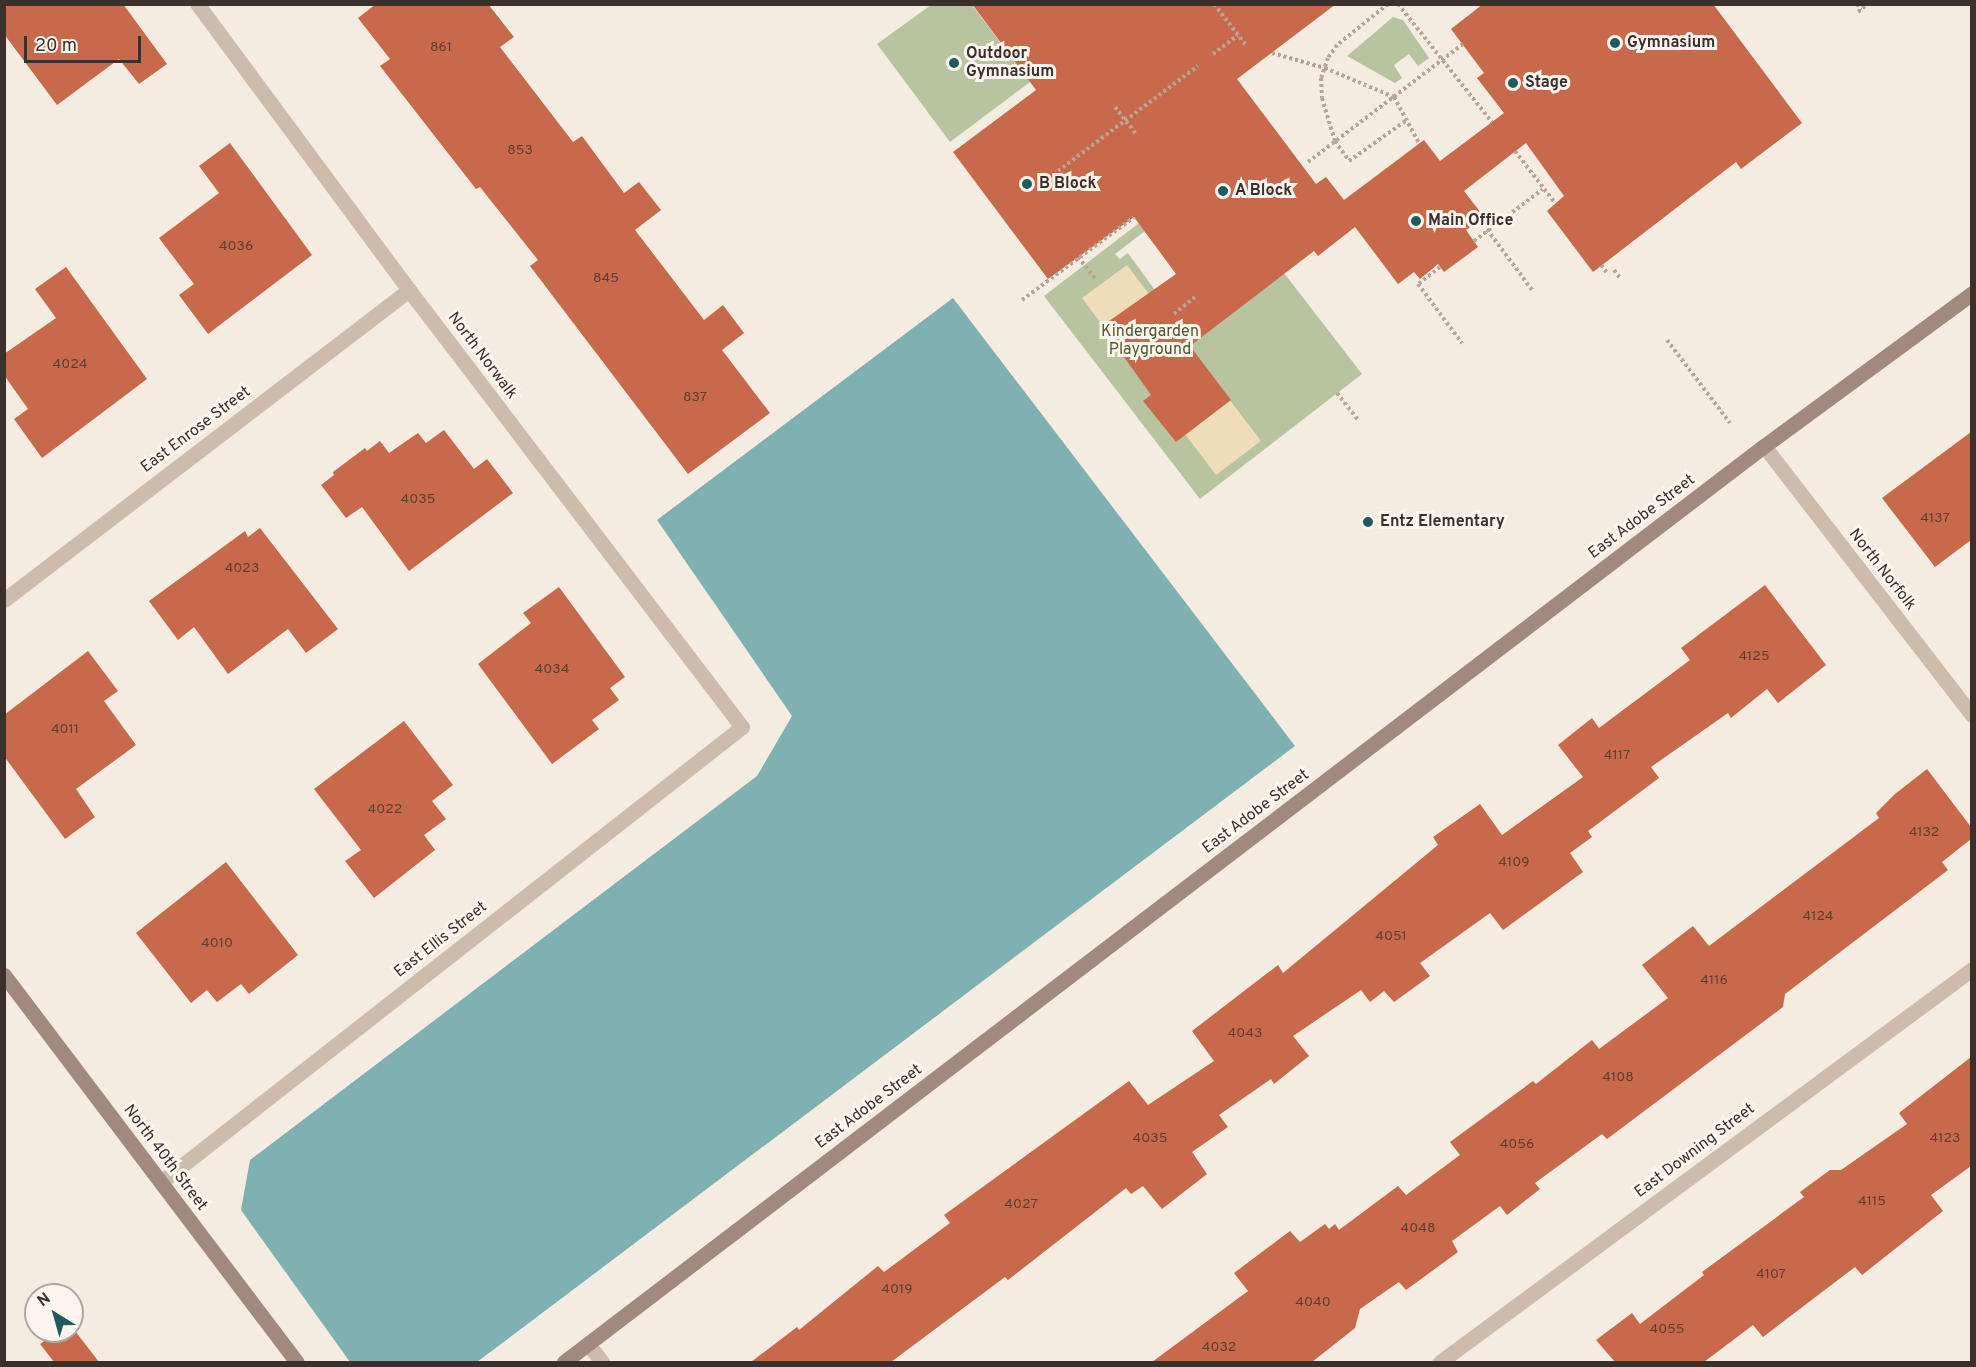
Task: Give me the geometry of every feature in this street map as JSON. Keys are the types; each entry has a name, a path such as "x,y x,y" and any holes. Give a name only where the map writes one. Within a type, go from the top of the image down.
{"street":[{"name":"North Norwalk","path":"197,4 409,290 742,727"},
{"name":"East Enrose Street","path":"4,600 409,290"},
{"name":"East Adobe Street","path":"564,1362 1764,446 1971,293"},
{"name":"North Norfolk","path":"1764,446 1971,715"},
{"name":"East Ellis Street","path":"161,1182 742,727"},
{"name":"East Downing Street","path":"1440,1362 1971,969"},
{"name":"North 40th Street","path":"4,975 297,1362"},
{"path":"588,1344 602,1362"}],"path":[{"path":"1214,4 1245,44"},
{"path":"1388,4 1337,45 1328,58 1321,78 1322,98 1335,141 1349,161 1407,120"},
{"path":"1398,4 1492,122"},
{"path":"1857,4 1860,11 1868,4"},
{"path":"1213,54 1238,35"},
{"path":"1308,162 1463,44"},
{"path":"1272,53 1325,68 1394,97 1419,143"},
{"path":"1058,171 1198,66"},
{"path":"1115,106 1137,135"},
{"path":"1515,151 1555,203"},
{"path":"1474,241 1544,189"},
{"path":"1022,300 1134,217"},
{"path":"1480,220 1533,291"},
{"path":"1078,257 1095,278"},
{"path":"1601,265 1608,274"},
{"path":"1440,267 1418,284 1462,343"},
{"path":"1614,270 1620,278"},
{"path":"1174,314 1195,297"},
{"path":"1667,340 1730,423"},
{"path":"1337,393 1358,420"}],"green space":[{"name":"Outdoor Gymnasium","path":"931,5 972,5 1030,82 950,142 877,44"},
{"path":"1393,17 1403,20 1429,58 1418,66 1409,54 1394,65 1402,78 1395,83 1347,56"},
{"path":"1139,223 1145,231 1115,254 1120,259 1128,253 1157,293 1284,273 1362,374 1200,499 1044,296"}],"sand":[{"name":"Kindergarden Playground","path":"1127,265 1261,441 1216,475 1082,298"}],"water":[{"path":"953,298 1295,746 477,1362 350,1362 241,1210 250,1160 757,776 792,716 657,520"}],"building":[{"path":"4,4 123,4 167,64 139,84 119,59 57,105 4,34"},
{"path":"376,4 488,4 514,37 500,47 573,142 582,136 624,193 639,182 661,210 635,230 704,320 723,305 744,333 722,350 770,413 688,474 530,266 538,260 480,187 476,189 380,66 390,59 358,18"},
{"path":"972,4 1336,4 1237,79 1316,184 1326,177 1344,200 1424,140 1440,161 1504,113 1477,78 1484,73 1451,29 1483,4 1713,4 1802,123 1741,169 1736,162 1593,272 1547,211 1564,196 1526,143 1464,191 1484,217 1466,230 1478,247 1444,272 1438,264 1420,279 1414,272 1398,284 1355,227 1318,256 1314,251 1190,346 1231,400 1176,442 1143,401 1151,395 1102,326 1176,274 1134,217 1048,279 953,152 1036,90"},
{"path":"230,143 312,255 208,334 179,295 194,284 159,238 219,193 199,166"},
{"path":"66,267 147,379 42,458 14,419 28,409 4,375 4,354 56,318 35,289"},
{"path":"444,430 474,469 487,459 513,493 409,571 362,507 346,518 321,485 334,475 333,472 365,448 367,451 380,441 389,453 418,433 426,443"},
{"path":"1971,432 1971,540 1935,567 1882,498"},
{"path":"260,528 338,629 306,653 288,629 228,674 194,627 178,640 149,601 245,531 248,537"},
{"path":"1765,585 1826,665 1778,703 1767,689 1731,718 1728,713 1651,767 1659,778 1588,831 1592,837 1570,853 1583,872 1503,930 1490,913 1420,963 1430,976 1394,1002 1384,991 1370,1002 1361,990 1293,1036 1309,1056 1274,1084 1271,1079 1219,1115 1228,1127 1192,1152 1207,1174 1162,1209 1143,1186 1131,1194 1126,1188 1008,1280 1005,1277 891,1362 751,1362 797,1327 799,1330 878,1266 884,1272 950,1223 944,1215 1129,1081 1148,1105 1214,1061 1192,1031 1278,965 1283,973 1438,845 1433,837 1480,804 1502,835 1583,777 1558,745 1592,718 1599,728 1690,660 1681,648"},
{"path":"559,587 625,677 610,688 619,700 592,720 599,729 552,764 478,664 531,623 523,613"},
{"path":"88,651 118,691 104,701 136,745 76,789 95,817 65,839 4,756 4,715"},
{"path":"404,721 453,785 432,801 446,819 424,835 435,850 374,898 345,861 361,850 314,789"},
{"path":"1927,769 1971,827 1971,839 1942,862 1948,870 1785,994 1783,1007 1607,1139 1602,1134 1535,1183 1540,1189 1507,1215 1500,1206 1452,1241 1458,1252 1406,1290 1399,1282 1360,1309 1355,1328 1312,1362 1152,1362 1248,1291 1234,1273 1290,1231 1300,1242 1325,1224 1329,1229 1335,1224 1339,1230 1398,1186 1406,1195 1460,1155 1450,1142 1533,1081 1536,1084 1592,1040 1599,1049 1668,998 1642,965 1693,926 1709,946 1879,818 1876,813 1895,794"},
{"path":"226,862 298,955 249,994 241,984 217,1002 207,990 191,1003 136,933"},
{"path":"1971,1057 1971,1166 1931,1195 1943,1211 1862,1275 1855,1267 1763,1337 1753,1325 1704,1362 1615,1362 1596,1340 1632,1313 1640,1324 1704,1275 1702,1272 1804,1197 1800,1192 1830,1170 1841,1170 1907,1124 1899,1113"},
{"path":"84,1343 99,1362 54,1362 40,1344"}],"place":[{"name":"Gymnasium","path":"1615,43"},
{"name":"Outdoor Gymnasium","path":"954,63"},
{"name":"Stage","path":"1513,83"},
{"name":"B Block","path":"1027,184"},
{"name":"A Block","path":"1223,191"},
{"name":"Main Office","path":"1416,221"},
{"name":"Entz Elementary","path":"1368,522"}]}
